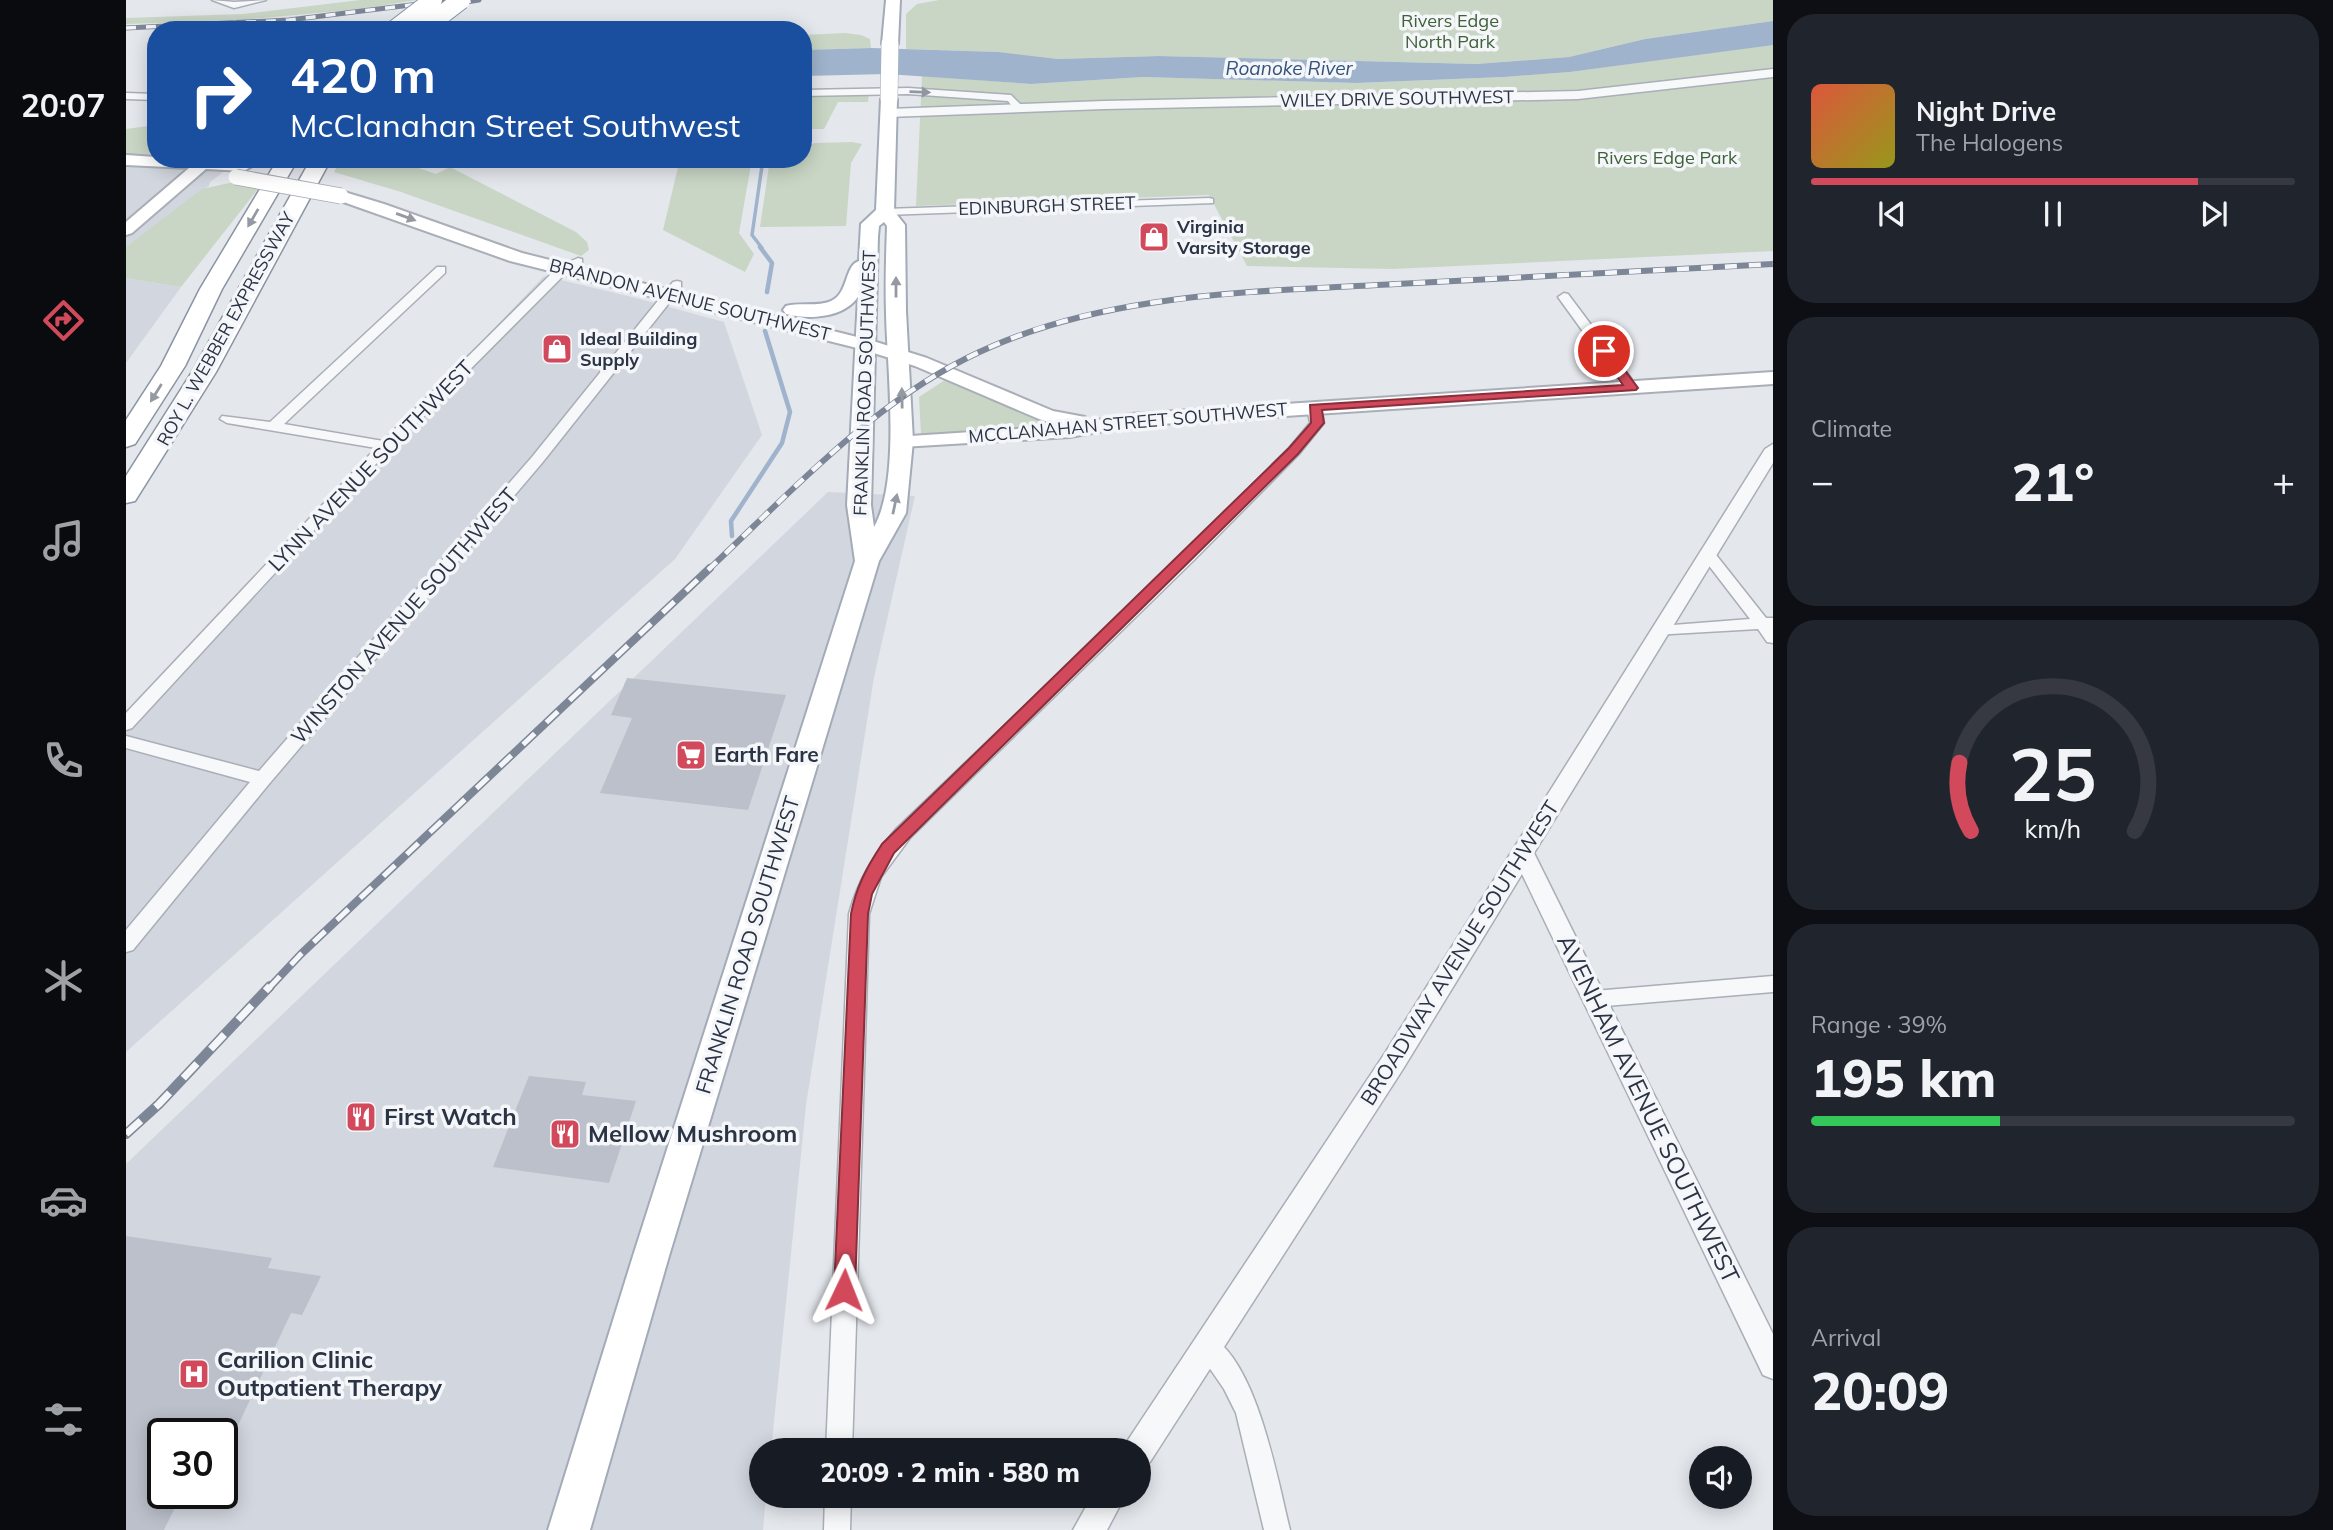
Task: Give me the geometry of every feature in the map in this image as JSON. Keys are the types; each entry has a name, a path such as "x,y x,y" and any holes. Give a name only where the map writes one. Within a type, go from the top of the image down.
{"highway":[{"path":"406,21 433,0"},
{"path":"434,21 461,0"},
{"name":"ROY L. WEBBER EXPRESSWAY","path":"126,439 173,366 211,289 283,168"},
{"name":"ROY L. WEBBER EXPRESSWAY","path":"126,495 170,432 195,390 316,168"},
{"path":"126,405 182,323 211,289"}],"main road":[{"name":"FRANKLIN ROAD SOUTHWEST","path":"569,1530 655,1243 867,561 894,513 902,441 896,225 885,212 893,0"},
{"name":"BRANDON AVENUE SOUTHWEST","path":"126,160 147,161"},
{"path":"126,230 198,168"},
{"name":"BRANDON AVENUE SOUTHWEST","path":"228,168 414,204 578,262 898,346 1056,418 1067,421 1131,420"},
{"name":"BRANDON AVENUE SOUTHWEST","path":"126,172 192,174 240,171"},
{"name":"BRANDON AVENUE SOUTHWEST","path":"344,190 378,207 516,257 562,270 793,310 868,337"},
{"name":"FRANKLIN ROAD SOUTHWEST","path":"867,561 859,505 868,337 869,236 870,224 885,212"},
{"path":"793,310 829,308 850,298 855,289 869,236"},
{"name":"MCCLANAHAN STREET SOUTHWEST","path":"902,441 1070,431 1131,420 1773,378"}],"street":[{"path":"217,0 234,5 261,0"},
{"name":"WILEY DRIVE SOUTHWEST","path":"888,106 1019,108 1589,94 1773,73"},
{"name":"WILEY DRIVE SOUTHWEST","path":"812,93 873,91 990,96 1011,98 1019,108"},
{"path":"126,96 147,97"},
{"name":"EDINBURGH STREET","path":"885,212 1209,201"},
{"name":"LYNN AVENUE SOUTHWEST","path":"126,724 386,446 562,270 578,262"},
{"path":"274,426 441,270"},
{"name":"WINSTON AVENUE SOUTHWEST","path":"126,944 263,779 537,460 673,289"},
{"path":"1564,296 1632,388"},
{"path":"839,1438 859,914 863,894 873,870 896,840 1180,566 1294,451 1317,423 1318,415 1314,407"},
{"path":"227,419 386,446"},
{"name":"BROADWAY AVENUE SOUTHWEST","path":"1148,1438 1394,1061 1773,449"},
{"path":"1708,554 1768,623 1773,638"},
{"path":"1660,631 1768,623"},
{"path":"126,742 263,779"},
{"name":"AVENHAM AVENUE SOUTHWEST","path":"1523,853 1773,1365"},
{"path":"1594,999 1773,984"},
{"path":"1207,1347 1233,1380 1248,1411 1277,1530"},
{"path":"837,1530 838,1508"},
{"path":"1089,1530 1103,1508"}],"shaded area":[{"path":"147,154 147,168 229,168 210,182 209,186 126,247 126,155"},
{"path":"544,276 724,322 762,435 675,559 126,1052 126,714"},
{"path":"126,278 181,287 126,363"},
{"path":"828,492 915,496 874,677 806,1105 772,1438 749,1438 749,1508 765,1508 763,1530 126,1530 126,1164"}],"green space":[{"path":"360,0 417,0 361,9 240,20 147,21 147,23 126,24 126,18 243,14"},
{"name":"Rivers Edge North Park","path":"939,0 1773,0 1773,21 1645,39 1569,57 1476,64 1159,56 1058,59 999,52 906,49 906,14 917,4"},
{"path":"812,35 861,35 870,39 871,48 812,50"},
{"name":"Rivers Edge Park","path":"1773,44 1773,251 1393,269 1247,266 1209,195 916,206 922,76 1031,84 1143,77 1356,83 1570,72"},
{"path":"869,93 868,102 838,102 824,129 812,129 812,96"},
{"path":"147,126 147,154 126,155 126,129"},
{"path":"812,144 862,144 851,163 846,226 760,227 769,168 812,168"},
{"path":"336,168 418,168 436,174 452,168 576,232 587,242 589,250 581,256 401,192 334,172"},
{"path":"678,168 750,168 739,233 754,254 745,272 663,230"},
{"path":"234,182 261,185 181,287 126,278 126,247 202,189"},
{"path":"945,380 1053,426 921,434 919,397"}],"water":[{"name":"Roanoke River","path":"1773,21 1773,45 1570,72 1504,77 1356,83 1143,77 1031,84 887,74 812,76 812,50 871,48 999,52 1058,59 1159,56 1476,64 1569,57 1645,39"}],"building":[{"name":"Earth Fare","path":"627,678 786,695 748,810 600,793 632,718 611,715"},
{"name":"Mellow Mushroom","path":"529,1076 586,1082 582,1095 636,1101 609,1183 493,1167"},
{"name":"Carilion Clinic Outpatient Therapy","path":"126,1236 272,1258 268,1268 321,1276 302,1315 291,1313 238,1425 238,1418 147,1418 147,1509 174,1509 164,1530 126,1530"}],"waterway":[{"path":"762,168 752,235 762,248"},
{"path":"760,247 772,263 767,292"},
{"path":"732,536 731,521 782,443 790,412 765,331"}],"railway":[{"path":"269,21 451,0"},
{"path":"441,6 479,0"},
{"path":"126,28 147,27"},
{"path":"708,570 830,455 895,402 967,358 1017,336 1069,320 1177,299 1232,294 1773,264"},
{"path":"269,988 301,954 710,568"},
{"path":"126,1134 159,1104 270,986"}],"place":[{"name":"Virginia Varsity Storage","path":"1154,237"},
{"name":"Ideal Building Supply","path":"557,349"},
{"name":"Earth Fare","path":"691,755"},
{"name":"First Watch","path":"361,1117"},
{"name":"Mellow Mushroom","path":"565,1134"},
{"name":"Carilion Clinic Outpatient Therapy","path":"194,1374"}],"route":[{"path":"844,1290 859,914 863,894 873,870 888,849 1189,557 1294,451 1317,423 1318,415 1314,407 1632,388 1604,351"}]}
